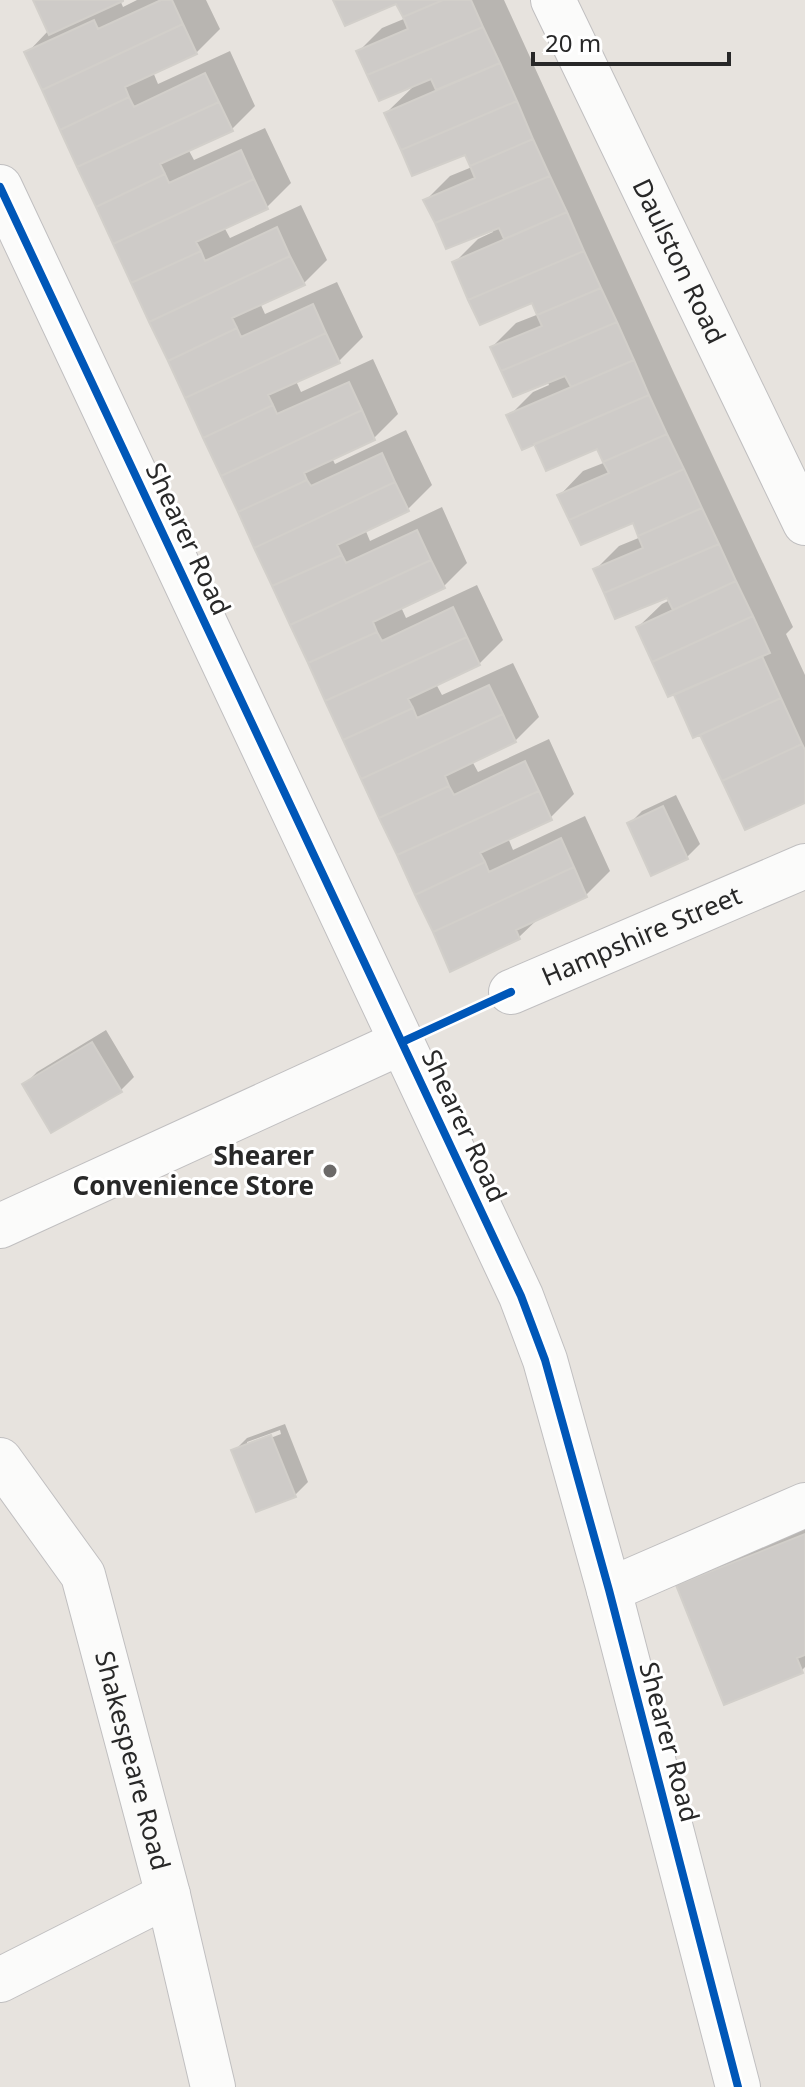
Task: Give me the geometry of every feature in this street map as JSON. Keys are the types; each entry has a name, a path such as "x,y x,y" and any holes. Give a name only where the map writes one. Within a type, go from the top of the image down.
{"street":[{"name":"Daulston Road","path":"553,0 805,523"},
{"name":"Shearer Road","path":"0,187 521,1296 545,1360 609,1590 738,2087"},
{"name":"Hampshire Street","path":"511,992 805,866"},
{"path":"0,1226 402,1042"},
{"name":"Shakespeare Road","path":"0,1460 83,1575 168,1895 213,2087"},
{"path":"609,1590 805,1505"},
{"path":"0,1980 168,1895"}],"building":[{"path":"33,0 123,0 123,1 49,35"},
{"path":"161,0 172,0 183,24 42,90 24,52 94,20 98,29"},
{"path":"333,0 443,0 403,17 396,4 345,26"},
{"path":"443,0 471,0 483,27 367,75 356,51 408,29 403,17"},
{"path":"183,24 197,54 125,87 129,97 60,130 42,90"},
{"path":"483,27 500,63 436,90 431,79 379,101 367,75"},
{"path":"500,63 517,101 401,150 384,113"},
{"path":"205,73 219,102 77,167 60,130 129,97 134,107"},
{"path":"517,101 533,139 470,166 465,155 412,176 401,150"},
{"path":"219,102 233,131 160,164 165,174 96,207 77,167"},
{"path":"533,139 550,176 435,223 423,200 475,178 470,166"},
{"path":"241,150 254,179 113,244 96,207 165,174 169,183"},
{"path":"550,176 567,212 504,239 499,228 446,249 435,223"},
{"path":"254,179 268,209 196,242 201,251 131,283 113,244"},
{"path":"567,212 584,251 468,300 452,262"},
{"path":"277,227 290,256 149,322 131,283 201,251 205,261"},
{"path":"584,251 601,288 537,315 532,303 480,325 468,300"},
{"path":"290,256 305,285 232,318 237,328 168,361 149,322"},
{"path":"601,288 617,322 501,371 490,347 542,326 537,315"},
{"path":"313,304 326,333 185,398 168,361 237,328 241,337"},
{"path":"617,322 634,360 571,387 565,376 513,397 501,371"},
{"path":"326,333 340,363 268,395 273,405 203,438 185,398"},
{"path":"634,360 649,395 522,450 506,415"},
{"path":"349,382 362,410 221,476 203,438 273,405 277,414"},
{"path":"649,395 667,434 603,462 597,449 546,471 534,444"},
{"path":"362,410 375,440 304,473 307,480 238,512 221,476"},
{"path":"667,434 684,469 569,520 557,495 609,473 603,462"},
{"path":"382,453 395,482 254,548 238,512 307,480 311,486"},
{"path":"684,469 702,508 638,536 633,523 581,545 569,520"},
{"path":"395,482 409,511 337,545 342,555 272,586 254,548"},
{"path":"702,508 719,544 604,593 593,569 643,548 638,536"},
{"path":"417,530 431,560 290,625 272,586 342,555 346,563"},
{"path":"719,544 736,581 673,610 667,598 615,619 604,593"},
{"path":"431,560 445,588 373,622 377,632 308,663 290,625"},
{"path":"736,581 753,616 652,662 636,627"},
{"path":"453,607 467,637 325,701 308,663 377,632 382,641"},
{"path":"753,616 770,653 668,697 652,662"},
{"path":"467,637 480,665 408,699 413,708 343,740 325,701"},
{"path":"762,656 781,698 693,738 674,695"},
{"path":"489,685 503,714 361,779 343,740 413,708 417,718"},
{"path":"781,698 802,744 722,781 700,735"},
{"path":"503,714 516,742 445,776 449,786 379,818 361,779"},
{"path":"802,744 805,750 805,803 745,830 722,781"},
{"path":"525,761 539,791 397,855 379,818 449,786 454,795"},
{"path":"539,791 552,820 480,853 485,862 415,895 397,855"},
{"path":"663,806 688,859 651,876 627,823"},
{"path":"561,838 574,867 433,932 415,895 485,862 489,872"},
{"path":"574,867 587,897 516,930 520,939 450,972 433,932"},
{"path":"92,1042 122,1092 51,1133 22,1084"},
{"path":"271,1435 296,1497 256,1512 231,1450"},
{"path":"805,1534 805,1655 797,1658 803,1673 724,1705 676,1585"}],"cycle path":[{"path":"0,187 521,1296 545,1360 609,1590 738,2087"},
{"path":"402,1042 511,992"}],"place":[{"name":"Shearer Convenience Store","path":"330,1171"}]}
